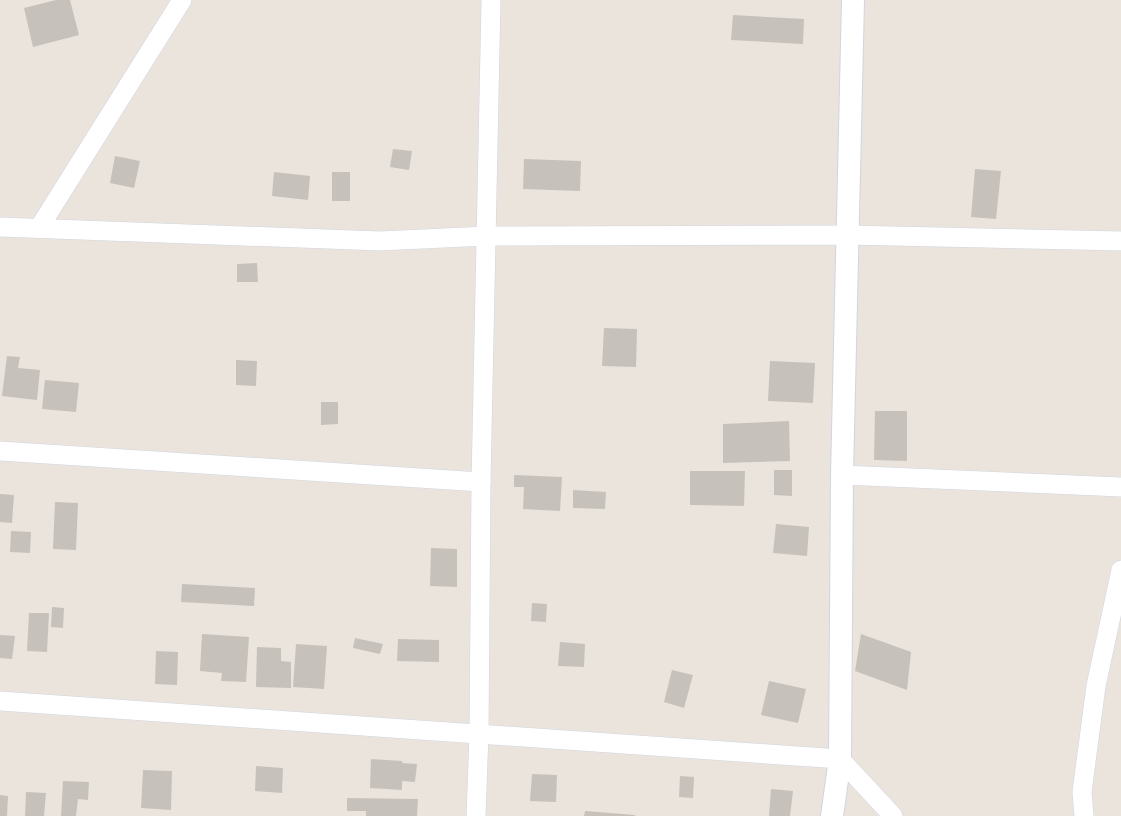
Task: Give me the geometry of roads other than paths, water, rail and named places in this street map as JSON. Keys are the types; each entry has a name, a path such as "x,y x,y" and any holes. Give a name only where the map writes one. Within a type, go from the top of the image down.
{"street":[{"path":"39,228 182,0"},
{"path":"476,816 479,734 481,482 491,0"},
{"path":"832,816 840,759 842,475 853,0"},
{"path":"0,227 380,240 487,236 848,235 1121,241"},
{"path":"0,451 481,482"},
{"path":"842,475 1121,486"},
{"path":"1084,816 1082,792 1096,686 1121,570"},
{"path":"0,701 840,759 893,816"}]}
